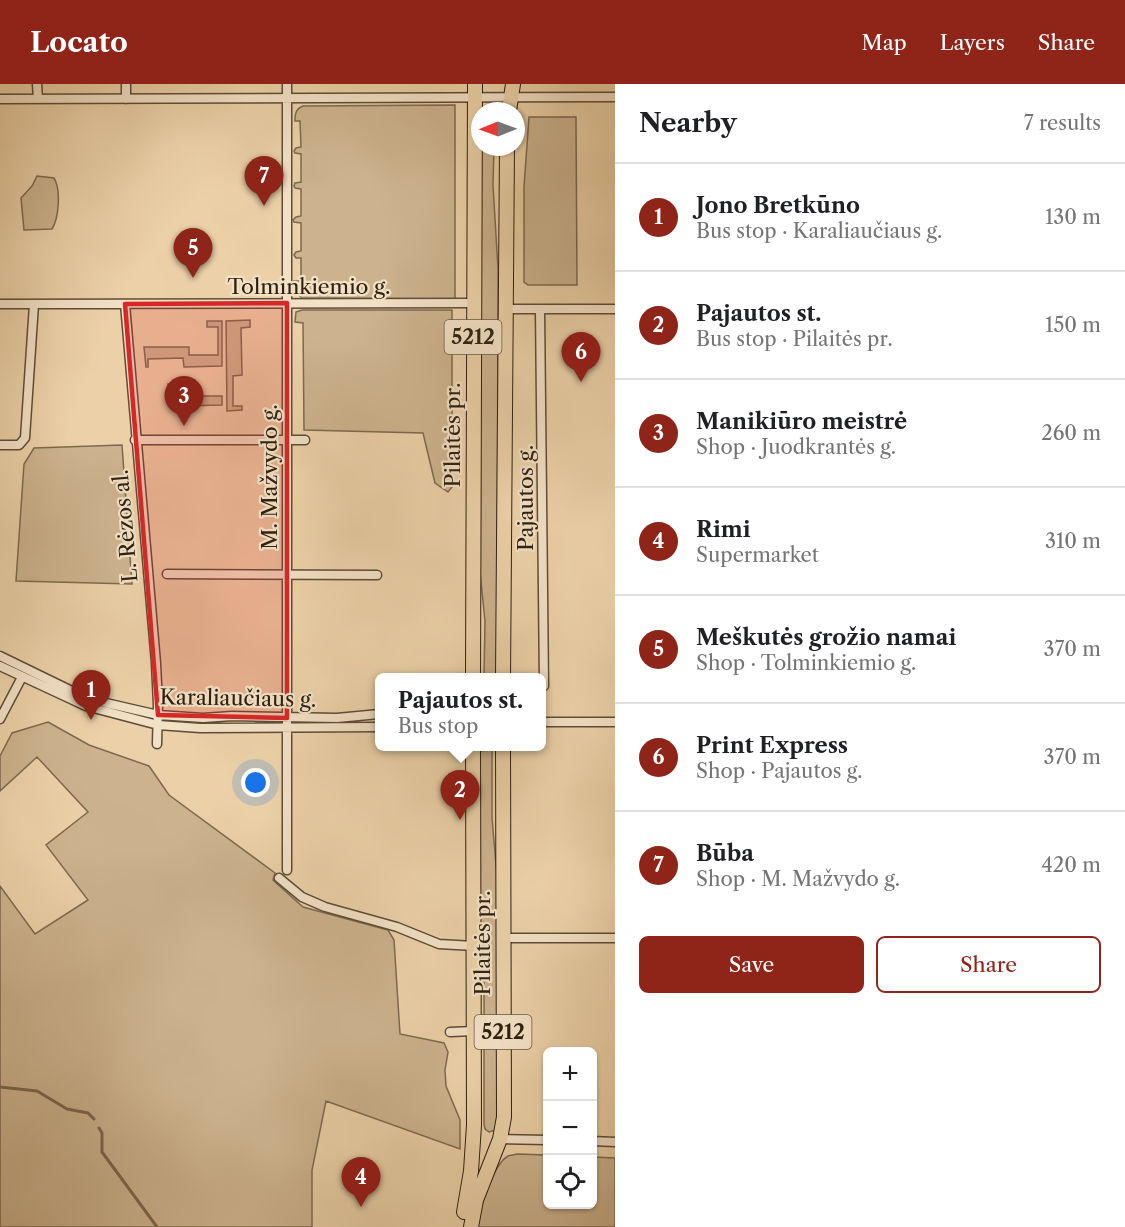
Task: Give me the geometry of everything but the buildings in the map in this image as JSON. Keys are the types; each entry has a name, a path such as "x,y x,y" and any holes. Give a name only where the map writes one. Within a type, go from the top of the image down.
{"main road":[{"name":"Pilaitės pr.","path":"473,673 474,91"},
{"name":"5212","path":"503,673 507,156"},
{"name":"Pilaitės pr.","path":"462,1227 471,1171 474,1110 473,751"},
{"name":"Pilaitės pr.","path":"471,1227 481,1183 500,1139 504,1117 503,751"},
{"name":"Pilaitės pr.","path":"474,1110 483,1136 500,1139"}],"street":[{"path":"37,84 38,99"},
{"path":"126,84 126,99"},
{"name":"M. Mažvydo g.","path":"286,84 287,870"},
{"path":"0,99 286,99 474,91 511,97 615,97"},
{"name":"Tolminkiemio g.","path":"0,304 473,303"},
{"path":"0,445 19,445 25,438 34,304"},
{"name":"L. Rėzos al.","path":"125,304 156,663 157,744"},
{"path":"505,309 615,309"},
{"name":"Pajautos g.","path":"540,309 544,673"},
{"path":"135,440 304,440"},
{"path":"167,573 377,575"},
{"name":"Karaliaučiaus g.","path":"0,656 76,693 113,705 158,715 190,718 250,716 287,723 375,727"},
{"name":"Karaliaučiaus g.","path":"0,666 86,706 177,728 287,723 375,714"},
{"path":"0,719 22,677"},
{"path":"546,722 615,722"},
{"path":"279,878 302,897 325,907 397,927 439,944 474,946"},
{"path":"504,938 615,938"},
{"path":"450,1032 474,1031"},
{"path":"500,1139 543,1140"},
{"path":"597,1141 615,1142"}],"highlighted area":[{"path":"287,303 287,718 158,715 125,304"}],"shaded area":[{"path":"455,105 455,299 302,298 296,291 294,281 301,281 301,258 296,258 294,255 301,251 301,223 293,220 301,216 301,189 294,186 295,183 301,182 301,154 294,151 301,147 300,121 295,121 297,110 303,106"},
{"path":"529,117 576,117 577,285 528,285 524,282 524,187"},
{"path":"480,156 494,156 493,185 498,269 497,673 484,673 485,621 480,572"},
{"path":"37,176 54,178 58,196 56,218 52,229 24,230 21,198 32,186"},
{"path":"302,310 452,310 452,487 448,492 435,483 423,433 304,430 303,323 295,322 296,312"},
{"path":"250,320 250,327 241,328 242,375 233,376 233,406 242,406 242,410 227,411 226,321"},
{"path":"207,321 222,321 222,366 184,367 183,358 148,359 148,367 146,367 144,347 189,347 189,355 218,355 218,327 207,327"},
{"path":"186,383 187,396 222,396 222,405 179,406 179,395 168,395 168,384"},
{"path":"122,445 132,584 16,581 24,464 34,448"},
{"path":"48,722 89,745 149,766 169,795 275,873 273,880 303,907 388,930 394,940 400,1034 444,1043 448,1052 445,1070 446,1086 460,1120 460,1149 326,1101 312,1170 312,1227 0,1227 0,886 35,934 88,900 46,845 88,812 37,757 0,791 0,756 12,733"},
{"path":"479,751 492,751 492,818 497,876 498,1114 496,1130 489,1132 485,1129 484,1124 484,949 480,924"},
{"path":"543,1155 543,1209 597,1209 597,1157 615,1158 615,1227 477,1227 492,1178 502,1161 508,1156"}],"waterway":[{"path":"0,1087 37,1091 67,1109 88,1113 94,1119"},
{"path":"99,1128 102,1133 102,1152 157,1227"}],"place":[{"name":"Būba","path":"264,206"},
{"name":"Meškutės grožio namai","path":"193,278"},
{"name":"Print Express","path":"581,382"},
{"name":"Manikiūro meistrė","path":"184,426"},
{"name":"Jono Bretkūno","path":"91,720"},
{"name":"Pajautos st.","path":"460,820"},
{"name":"Rimi","path":"361,1207"}]}
